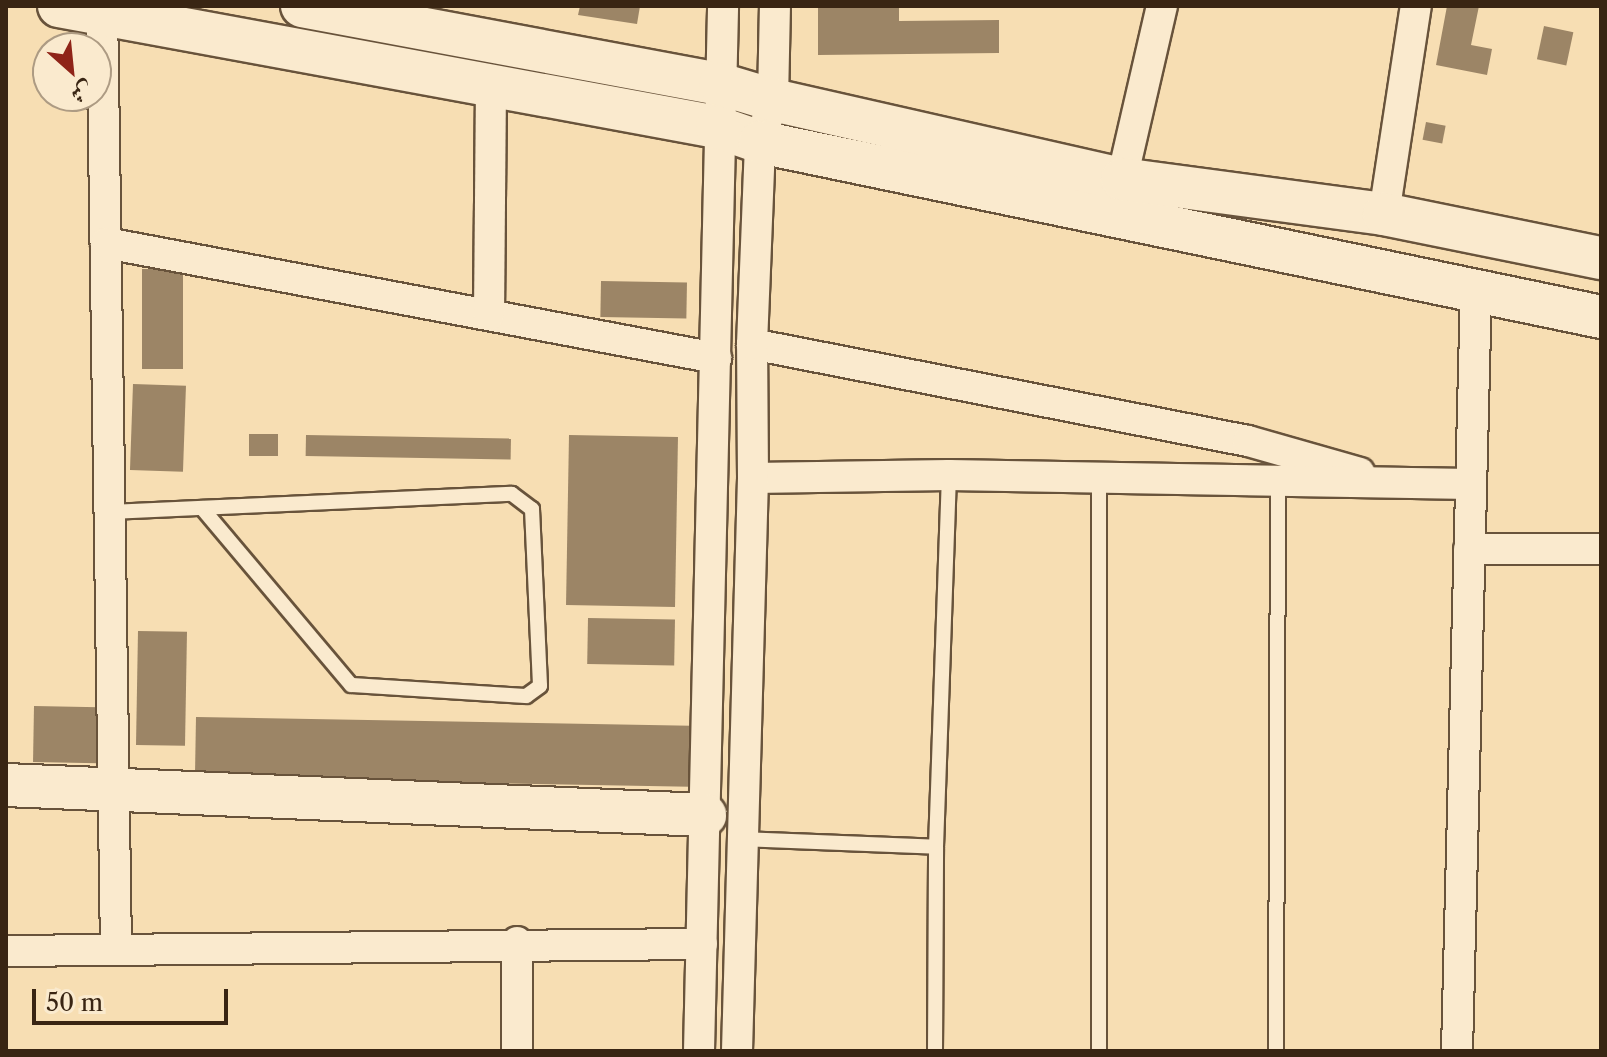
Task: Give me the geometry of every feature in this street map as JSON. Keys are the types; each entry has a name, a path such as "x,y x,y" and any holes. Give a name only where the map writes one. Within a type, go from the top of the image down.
{"street":[{"path":"59,6 102,10 491,87 717,127 760,142 1601,317"},
{"path":"302,6 382,12 720,84 773,100 1122,179 1384,214 1601,258"},
{"path":"699,1051 716,358 717,127 723,6"},
{"path":"737,1051 753,478 752,344 760,142 773,100 775,6"},
{"path":"1122,179 1162,6"},
{"path":"1384,214 1416,6"},
{"path":"102,10 116,950"},
{"path":"489,315 491,87"},
{"path":"106,243 716,358"},
{"path":"1457,1051 1476,291"},
{"path":"752,344 1248,441 1390,482"},
{"path":"753,478 949,475 1278,485 1390,482 1471,484"},
{"path":"1469,549 1601,549"},
{"path":"6,785 705,815"},
{"path":"6,951 517,942 702,944"},
{"path":"517,942 517,1051"}],"lane":[{"path":"935,1051 936,847 949,475"},
{"path":"1099,481 1099,1051"},
{"path":"1276,1051 1278,485"},
{"path":"110,512 512,494 532,509 540,686 526,696 351,685 202,508"},
{"path":"741,839 936,847"}],"building":[{"path":"580,6 640,6 637,24 578,15"},
{"path":"818,6 899,6 899,21 999,20 999,53 818,55"},
{"path":"1447,6 1479,6 1471,45 1492,49 1487,75 1436,65"},
{"path":"1544,26 1573,32 1566,65 1537,59"},
{"path":"1426,122 1446,126 1442,143 1423,140"},
{"path":"142,269 183,269 183,369 142,369"},
{"path":"601,281 687,283 686,318 600,317"},
{"path":"133,384 186,386 183,472 130,470"},
{"path":"249,434 278,434 278,456 249,456"},
{"path":"306,435 511,439 511,460 306,456"},
{"path":"569,435 678,437 675,607 566,605"},
{"path":"588,618 675,620 674,666 587,664"},
{"path":"138,631 187,632 185,746 136,745"},
{"path":"34,706 99,707 98,763 33,762"},
{"path":"196,717 691,726 690,787 195,778"}]}
